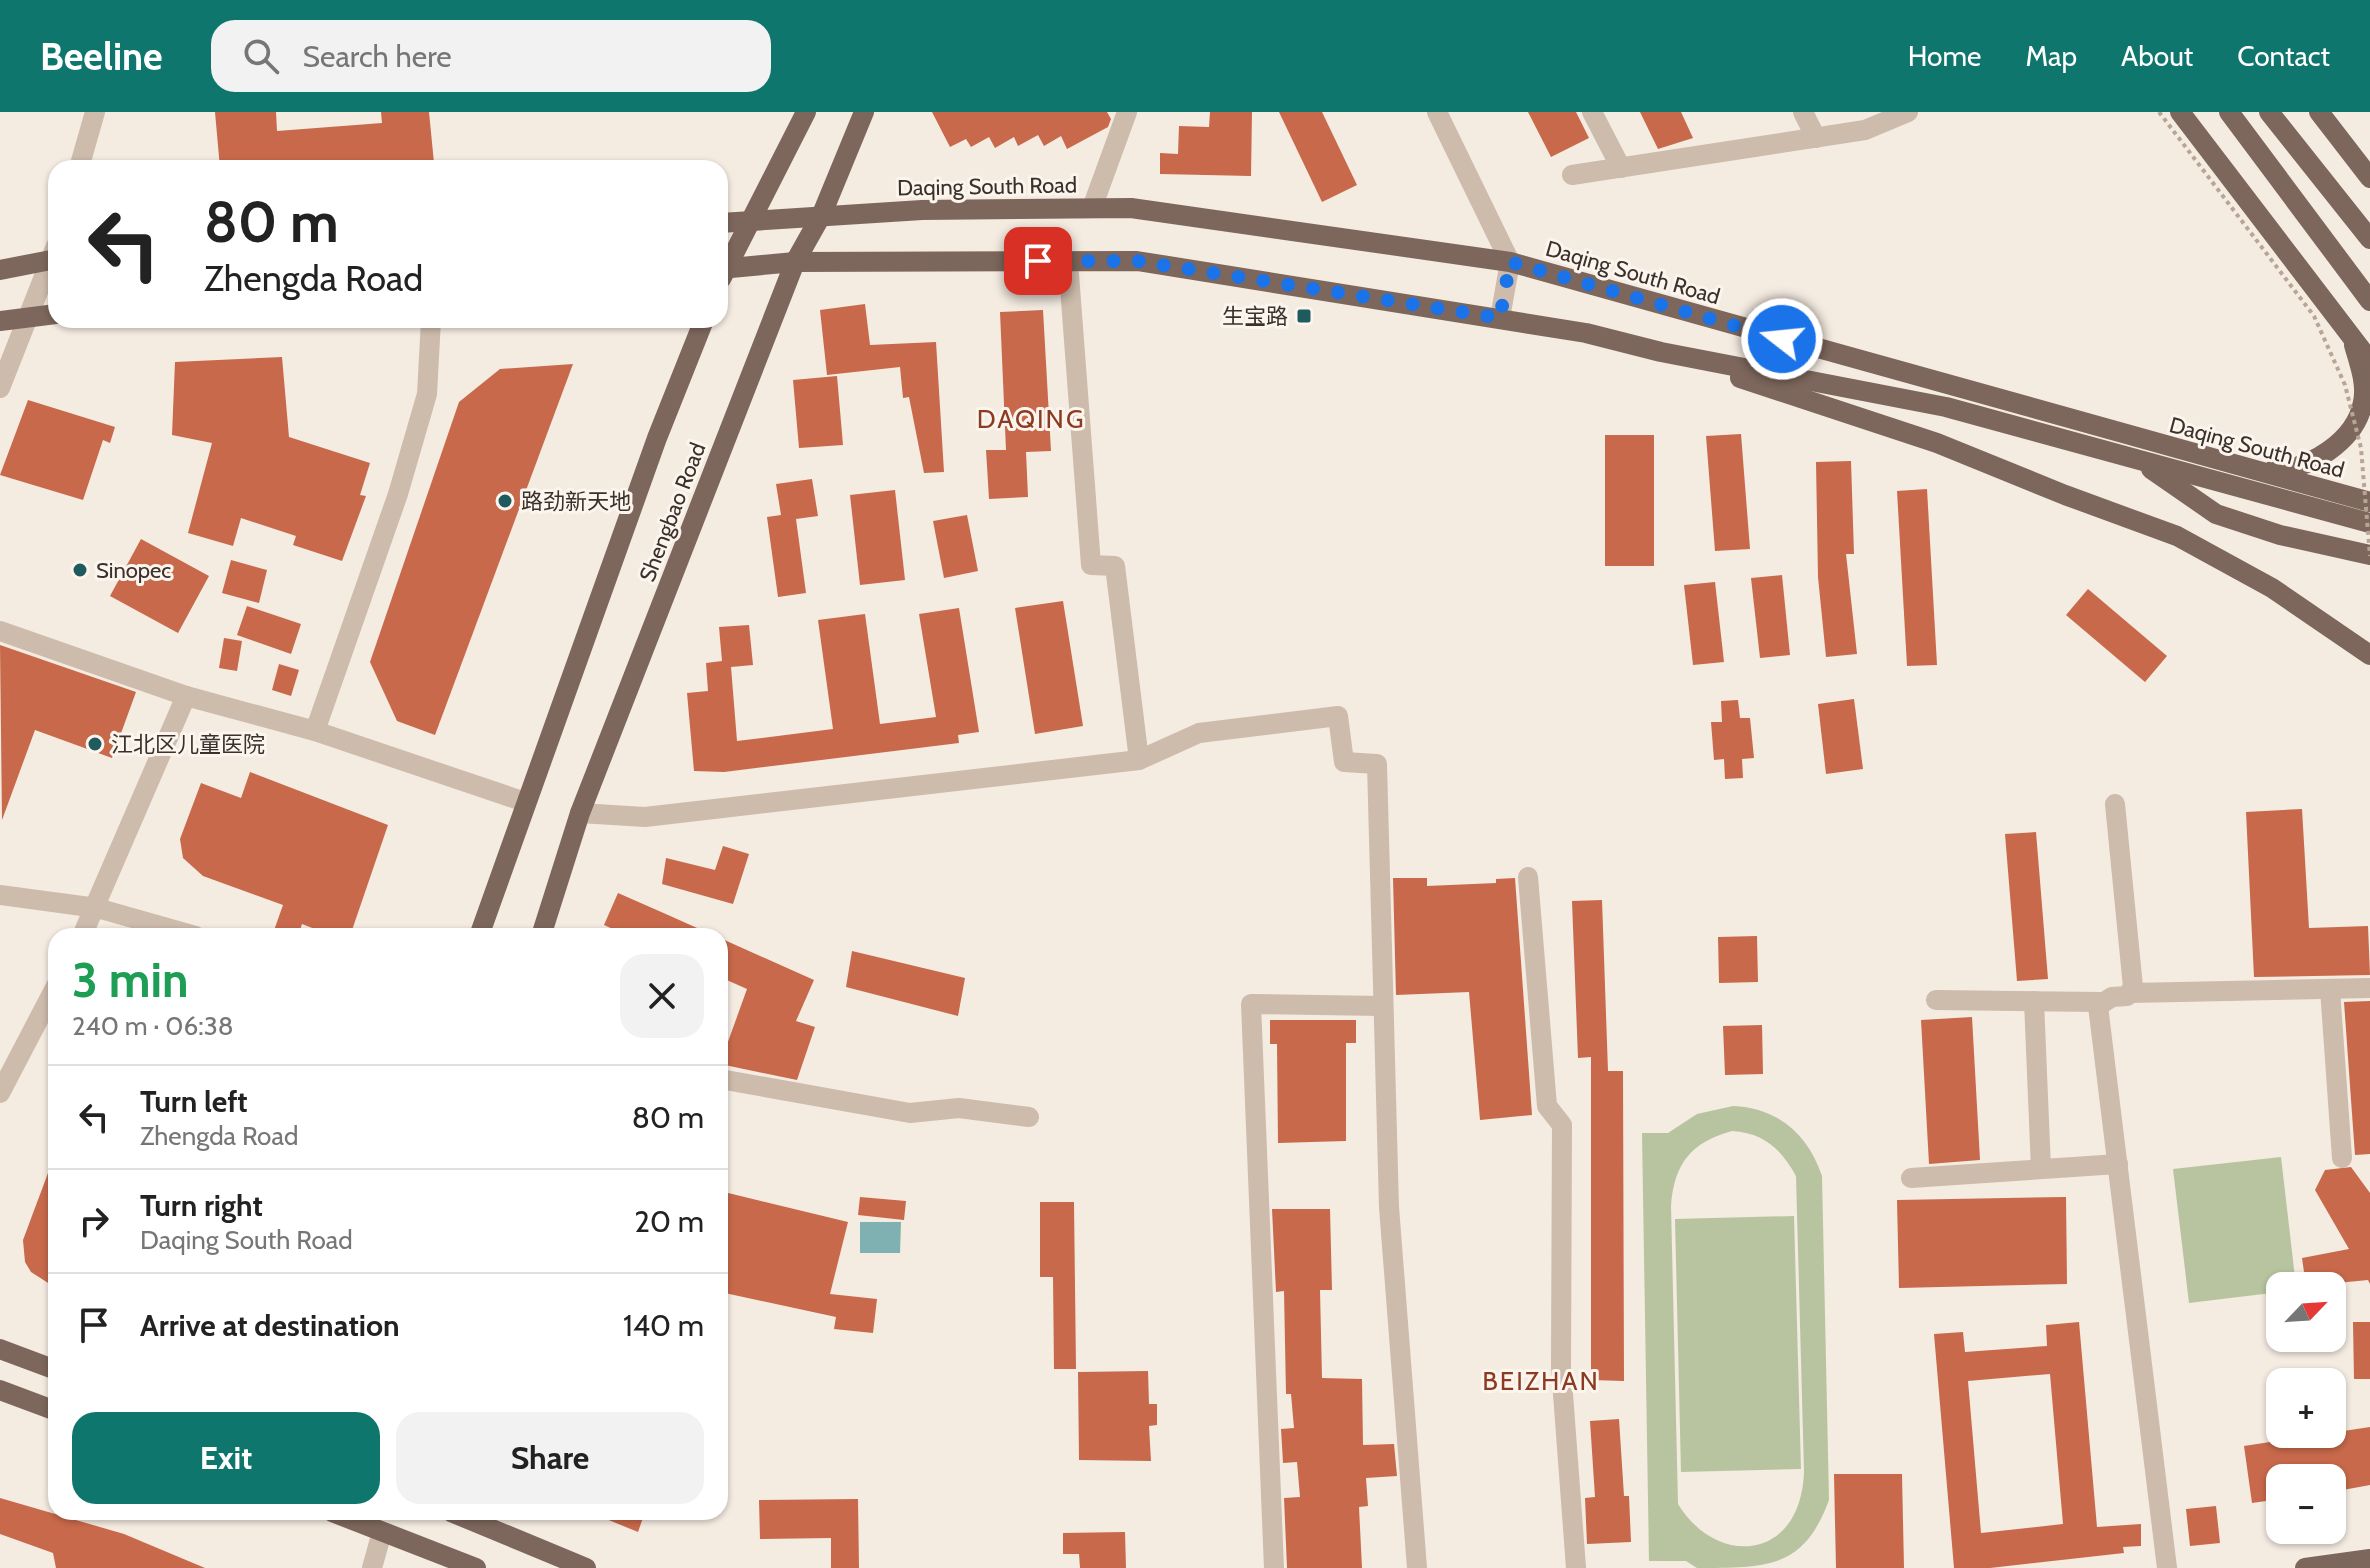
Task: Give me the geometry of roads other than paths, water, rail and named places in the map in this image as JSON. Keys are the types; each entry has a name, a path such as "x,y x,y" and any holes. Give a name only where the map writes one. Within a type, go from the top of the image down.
{"main road":[{"path":"728,261 806,112"},
{"name":"Shengbao Road","path":"544,928 580,813 795,262 822,214 864,112"},
{"path":"2180,112 2370,361"},
{"path":"2229,112 2370,301"},
{"path":"2269,112 2370,239"},
{"path":"2319,112 2370,178"},
{"name":"Daqing South Road","path":"728,222 822,214 1131,208 1510,262 2370,502"},
{"path":"0,270 48,257"},
{"name":"Daqing South Road","path":"728,272 795,262 1137,261 1586,333 1661,352 1946,407 2370,523"},
{"path":"0,321 48,314"},
{"name":"Shengbao Road","path":"482,928 657,438 701,328"},
{"path":"2255,472 2291,471 2322,455 2338,443 2356,419 2363,402 2363,378 2352,337"},
{"path":"1661,352 1937,443 2177,536 2272,588 2370,655"},
{"path":"2137,460 2216,514 2280,535 2370,556"},
{"path":"0,1349 48,1367"},
{"path":"0,1390 48,1408"},
{"path":"470,1520 586,1568"},
{"path":"374,1523 476,1568"},
{"path":"2305,1568 2370,1559"}],"street":[{"path":"81,160 95,112"},
{"path":"1092,208 1127,112"},
{"path":"1437,112 1510,262 1500,318"},
{"path":"1592,112 1621,168"},
{"path":"1803,112 1816,138"},
{"path":"1572,175 1865,130 1908,112"},
{"path":"1068,261 1091,565 1115,566 1139,760"},
{"path":"0,388 48,271"},
{"path":"315,731 398,494 427,394 431,328"},
{"path":"0,631 186,696 315,731 525,802"},
{"path":"86,928 186,696"},
{"path":"580,813 645,817 1139,760 1199,733 1338,716 1344,762 1377,764 1389,1207 1417,1568"},
{"path":"2115,804 2133,987 2130,993"},
{"path":"1528,877 1547,1106 1562,1125 1561,1367 1576,1568"},
{"path":"0,895 97,908 168,928"},
{"path":"1936,1000 2101,1002 2130,993 2370,988"},
{"path":"2330,989 2342,1158"},
{"path":"0,1093 48,1001"},
{"path":"2034,1001 2041,1169"},
{"path":"2101,1002 2098,1006 2167,1568"},
{"path":"1274,1568 1251,1004 1382,1006"},
{"path":"728,1080 910,1113 959,1108 1029,1117"},
{"path":"1911,1178 2118,1164"},
{"path":"372,1568 374,1523"}],"water":[{"path":"860,1222 901,1222 900,1253 860,1253"}],"place":[{"name":"生宝路","path":"1304,316"},
{"name":"路劲新天地","path":"505,501"},
{"name":"Sinopec","path":"80,570"},
{"name":"江北区儿童医院","path":"95,744"}],"district":[{"name":"DAQING","path":"1031,419"},
{"name":"BEIZHAN","path":"1541,1381"}]}
